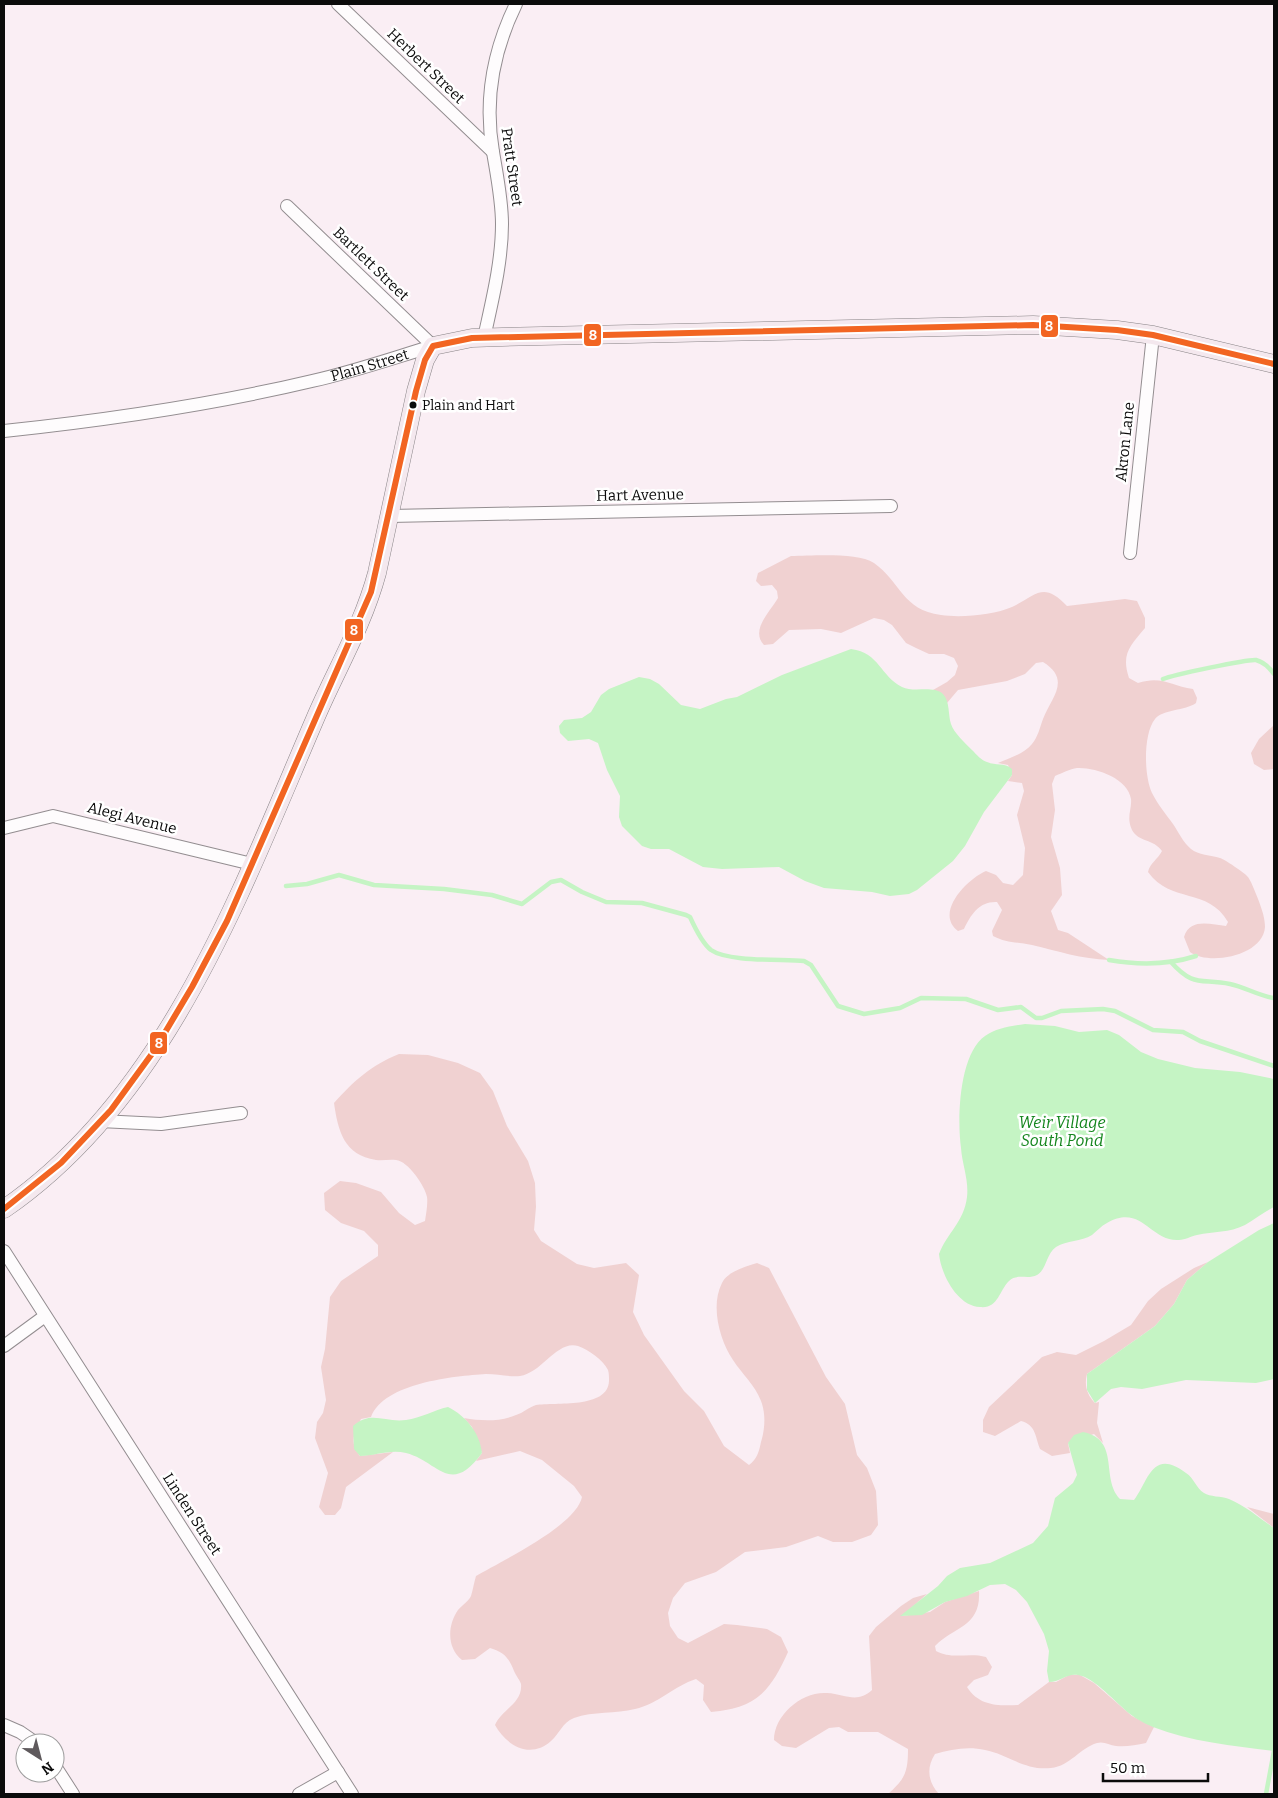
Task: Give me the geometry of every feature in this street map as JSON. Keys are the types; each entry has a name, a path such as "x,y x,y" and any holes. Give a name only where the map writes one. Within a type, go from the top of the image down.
{"main road":[{"name":"Plain Street","path":"433,346 461,340 484,338 1033,326 1117,330 1153,335 1274,364"},
{"path":"4,1210 49,1174 100,1121 135,1077 179,1010 252,864 280,806 324,699 364,614 377,573 424,360 433,346"}],"street":[{"name":"Herbert Street","path":"338,4 492,152"},
{"name":"Pratt Street","path":"484,338 502,234 500,195 492,152 489,101 492,74 501,37 516,4"},
{"name":"Bartlett Street","path":"286,206 433,346"},
{"name":"Akron Lane","path":"1130,553 1153,335"},
{"name":"Plain Street","path":"4,431 89,422 270,391 314,381 433,346"},
{"name":"Hart Avenue","path":"390,516 891,506"},
{"name":"Alegi Avenue","path":"4,828 53,816 252,864"},
{"path":"100,1121 161,1124 240,1113"},
{"name":"Linden Street","path":"4,1251 352,1794"},
{"path":"4,1346 45,1316"},
{"path":"4,1725 21,1733"},
{"path":"299,1794 338,1772"},
{"path":"65,1782 72,1794"}],"shaded area":[{"path":"791,556 846,556 857,557 874,563 883,570 910,601 928,612 941,615 968,616 987,614 1005,610 1034,595 1046,592 1059,598 1067,606 1125,599 1137,601 1145,618 1145,628 1128,651 1126,663 1129,678 1138,683 1154,680 1193,689 1197,698 1196,703 1191,706 1163,713 1155,719 1151,726 1148,734 1146,755 1149,786 1159,805 1191,849 1201,854 1222,859 1248,877 1263,914 1265,927 1262,937 1255,945 1234,956 1209,958 1190,952 1184,937 1191,927 1196,924 1226,926 1228,922 1220,911 1210,904 1178,893 1157,882 1148,872 1150,866 1162,851 1155,844 1138,837 1132,830 1129,817 1131,799 1129,792 1124,785 1110,775 1084,768 1069,770 1055,776 1052,784 1055,810 1051,837 1060,868 1062,895 1051,911 1058,930 1068,933 1109,960 1079,956 1007,941 993,936 992,931 1002,910 997,902 981,906 970,918 964,929 958,931 952,924 951,906 962,889 970,881 986,871 996,875 1003,883 1013,885 1023,875 1025,848 1017,815 1024,791 1022,783 1008,781 1012,775 1008,765 998,763 1021,753 1034,741 1057,689 1058,682 1056,676 1052,669 1043,662 1036,663 1025,674 1007,681 958,690 947,703 942,694 933,690 955,675 958,666 954,658 944,654 929,654 906,643 892,625 884,620 874,618 841,633 821,629 789,630 773,644 764,645 760,639 760,627 778,598 777,591 772,585 761,586 756,581 758,573"},
{"path":"1274,725 1274,769 1264,770 1254,764 1251,753 1259,739"},
{"path":"399,1054 428,1055 458,1063 480,1073 493,1091 507,1126 528,1161 535,1183 536,1207 534,1230 541,1241 577,1264 594,1268 626,1263 639,1275 633,1312 644,1335 684,1391 704,1411 724,1446 749,1465 758,1452 764,1427 764,1411 761,1401 728,1352 718,1323 718,1292 722,1283 728,1275 747,1266 757,1263 769,1268 826,1377 845,1404 857,1455 867,1468 876,1491 878,1525 871,1535 852,1542 833,1542 818,1536 786,1547 745,1552 716,1572 685,1583 673,1598 668,1613 670,1626 678,1638 688,1643 724,1624 767,1629 781,1637 788,1652 768,1688 750,1702 739,1707 711,1712 703,1700 704,1685 696,1679 643,1707 628,1711 589,1714 574,1718 564,1725 554,1738 543,1747 527,1750 519,1748 505,1739 495,1725 521,1691 521,1684 508,1659 499,1651 490,1648 475,1659 462,1660 451,1643 450,1630 454,1616 469,1600 476,1576 552,1531 577,1508 582,1497 574,1486 542,1460 520,1451 476,1461 482,1453 472,1427 464,1418 497,1420 519,1414 536,1405 579,1402 600,1396 606,1390 609,1381 608,1370 599,1359 578,1346 570,1345 563,1348 528,1374 511,1376 486,1374 456,1377 421,1384 390,1396 378,1405 371,1417 361,1419 355,1433 354,1442 360,1456 393,1452 346,1487 341,1508 335,1515 325,1515 319,1507 328,1473 315,1438 317,1422 323,1413 326,1400 321,1367 325,1349 330,1297 341,1281 378,1256 378,1245 364,1231 341,1223 325,1210 324,1193 340,1181 356,1183 381,1192 399,1213 415,1225 425,1221 427,1203 426,1192 423,1187 411,1169 401,1161 365,1157 356,1153 350,1147 344,1140 341,1132 334,1103 364,1074 380,1063"},
{"path":"1208,1262 1187,1280 1174,1304 1155,1326 1087,1374 1086,1386 1088,1393 1095,1403 1099,1402 1097,1423 1103,1443 1094,1434 1068,1443 1070,1453 1052,1456 1040,1449 1036,1435 1030,1425 1021,1421 995,1436 983,1432 983,1420 989,1407 1042,1357 1057,1352 1076,1355 1104,1341 1131,1325 1148,1301 1161,1289 1194,1268"},
{"path":"1247,1507 1274,1514 1274,1528"},
{"path":"979,1591 979,1603 971,1619 935,1646 936,1651 942,1654 986,1657 992,1667 988,1675 974,1680 967,1687 977,1698 989,1704 1018,1705 1049,1682 1056,1682 1069,1675 1080,1675 1094,1683 1132,1716 1154,1727 1146,1743 1131,1746 1113,1746 1097,1743 1091,1745 1064,1764 1051,1768 1024,1765 993,1752 979,1749 966,1748 947,1751 935,1754 930,1764 929,1775 932,1785 939,1794 888,1794 902,1779 907,1764 908,1749 878,1732 848,1732 839,1727 829,1728 796,1748 782,1746 774,1740 775,1731 784,1714 799,1700 818,1693 861,1697 872,1690 869,1636 876,1627 901,1606 913,1598 927,1594 902,1616 930,1612 945,1602"}],"water":[{"path":"851,649 868,655 889,677 902,687 939,691 945,697 951,724 960,738 983,760 1012,769 1012,775 984,812 965,846 953,861 917,890 909,894 890,896 872,892 824,888 805,881 779,867 722,869 703,867 669,849 651,849 642,846 622,826 619,817 620,796 607,770 598,743 589,739 568,741 560,733 559,726 564,720 582,718 591,712 601,695 609,689 639,677 650,679 659,684 681,705 700,709 737,697 782,675"},
{"name":"Weir Village South Pond","path":"1025,1024 1055,1026 1079,1032 1107,1030 1119,1035 1141,1052 1158,1059 1195,1068 1240,1072 1274,1079 1274,1207 1239,1228 1179,1240 1169,1239 1160,1235 1138,1220 1119,1218 1105,1224 1088,1237 1056,1247 1050,1253 1045,1265 1037,1275 1015,1277 1009,1281 991,1305 980,1307 964,1301 957,1295 947,1279 939,1254 962,1214 967,1197 959,1121 965,1072 976,1045 985,1036 999,1029"},
{"path":"1274,1223 1274,1379 1256,1383 1186,1380 1142,1389 1121,1387 1111,1389 1095,1403 1087,1390 1087,1374 1155,1326 1174,1304 1187,1280 1208,1262 1259,1230"},
{"path":"448,1407 466,1420 475,1432 481,1446 482,1453 471,1466 461,1473 452,1474 444,1472 406,1453 388,1452 360,1456 354,1449 353,1426 360,1421 372,1418 406,1420"},
{"path":"1083,1432 1095,1436 1102,1443 1106,1451 1111,1481 1120,1499 1134,1500 1152,1470 1158,1465 1166,1464 1175,1466 1186,1473 1204,1493 1235,1502 1274,1528 1274,1751 1198,1740 1153,1727 1132,1716 1098,1686 1078,1675 1070,1675 1057,1681 1049,1682 1047,1671 1049,1651 1044,1634 1027,1602 1016,1590 1005,1584 990,1585 967,1596 945,1602 922,1615 900,1616 938,1586 947,1576 960,1568 990,1563 1033,1543 1048,1526 1055,1498 1073,1483 1077,1475 1068,1443 1074,1435"}],"waterway":[{"path":"1163,679 1256,660 1266,665 1274,674"},
{"path":"286,886 307,884 339,875 374,885 444,889 492,895 522,904 551,882 561,880 582,892 606,902 642,903 686,915 690,917 705,943 711,950 719,954 742,958 804,961 811,965 838,1006 864,1014 900,1008 921,998 966,999 998,1010 1021,1007 1036,1018 1042,1018 1061,1011 1103,1009 1115,1011 1153,1030 1183,1032 1200,1041 1274,1066"},
{"path":"1109,960 1153,963 1175,961 1196,956"},
{"path":"1171,962 1192,979 1230,984 1274,998"},
{"path":"1266,1794 1274,1751"}],"transit line":[{"name":"8","path":"4,1209 61,1163 111,1110 154,1051 192,987 227,921 371,592 416,391 425,360 433,346 472,338 1033,325 1117,330 1153,335 1274,364"}],"place":[{"name":"Plain and Hart","path":"413,405"}]}
